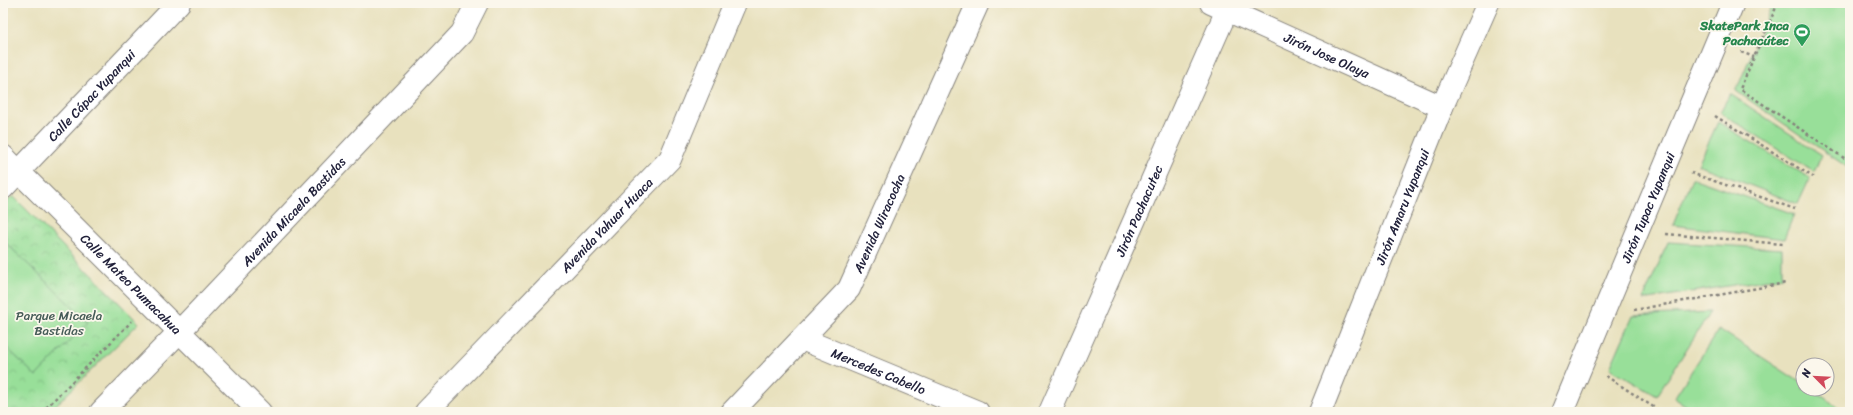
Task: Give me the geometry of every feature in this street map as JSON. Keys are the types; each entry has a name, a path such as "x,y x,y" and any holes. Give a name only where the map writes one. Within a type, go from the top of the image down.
{"street":[{"name":"Calle Cápac Yupanqui","path":"3,188 179,3"},
{"name":"Avenida Micaela Bastidas","path":"101,412 179,332 462,33 477,3"},
{"name":"Avenida Yahuar Huaca","path":"426,412 670,159 735,3"},
{"name":"Avenida Wiracocha","path":"732,412 849,289 978,3"},
{"name":"Jirón Amaru Yupanqui","path":"1320,412 1442,108 1488,3"},
{"name":"Jirón Tupac Yupanqui","path":"1562,412 1733,3"},
{"name":"Jirón Jose Olaya","path":"1219,7 1442,108"},
{"name":"Jirón Pachacutec","path":"1050,412 1219,7"},
{"name":"Calle Mateo Pumacahua","path":"3,156 260,412"},
{"name":"Mercedes Cabello","path":"802,339 978,412"}],"path":[{"path":"1778,3 1740,89 1850,162"},
{"path":"1712,113 1813,177"},
{"path":"1687,172 1795,209"},
{"path":"1661,233 1783,244"},
{"path":"1627,311 1786,283"},
{"path":"42,412 135,318"},
{"path":"1601,373 1661,412"}],"green space":[{"name":"SkatePark Inca Pachacútec","path":"1773,3 1850,3 1850,169 1736,91"},
{"path":"1730,94 1822,155 1814,172 1720,112"},
{"path":"1718,122 1810,178 1798,204 1698,165"},
{"path":"1692,178 1794,214 1784,239 1673,225"},
{"name":"Parque Micaela Bastidas","path":"13,196 139,323 49,412 3,412 3,205"},
{"path":"3,240 88,322 36,376 3,344"},
{"path":"1668,242 1782,249 1782,277 1643,300"},
{"path":"1710,312 1657,396 1610,368 1633,316"},
{"path":"1719,329 1795,379 1795,397 1823,397 1846,412 1696,412 1674,398"}],"place":[{"name":"SkatePark Inca Pachacútec","path":"1802,47"}]}
